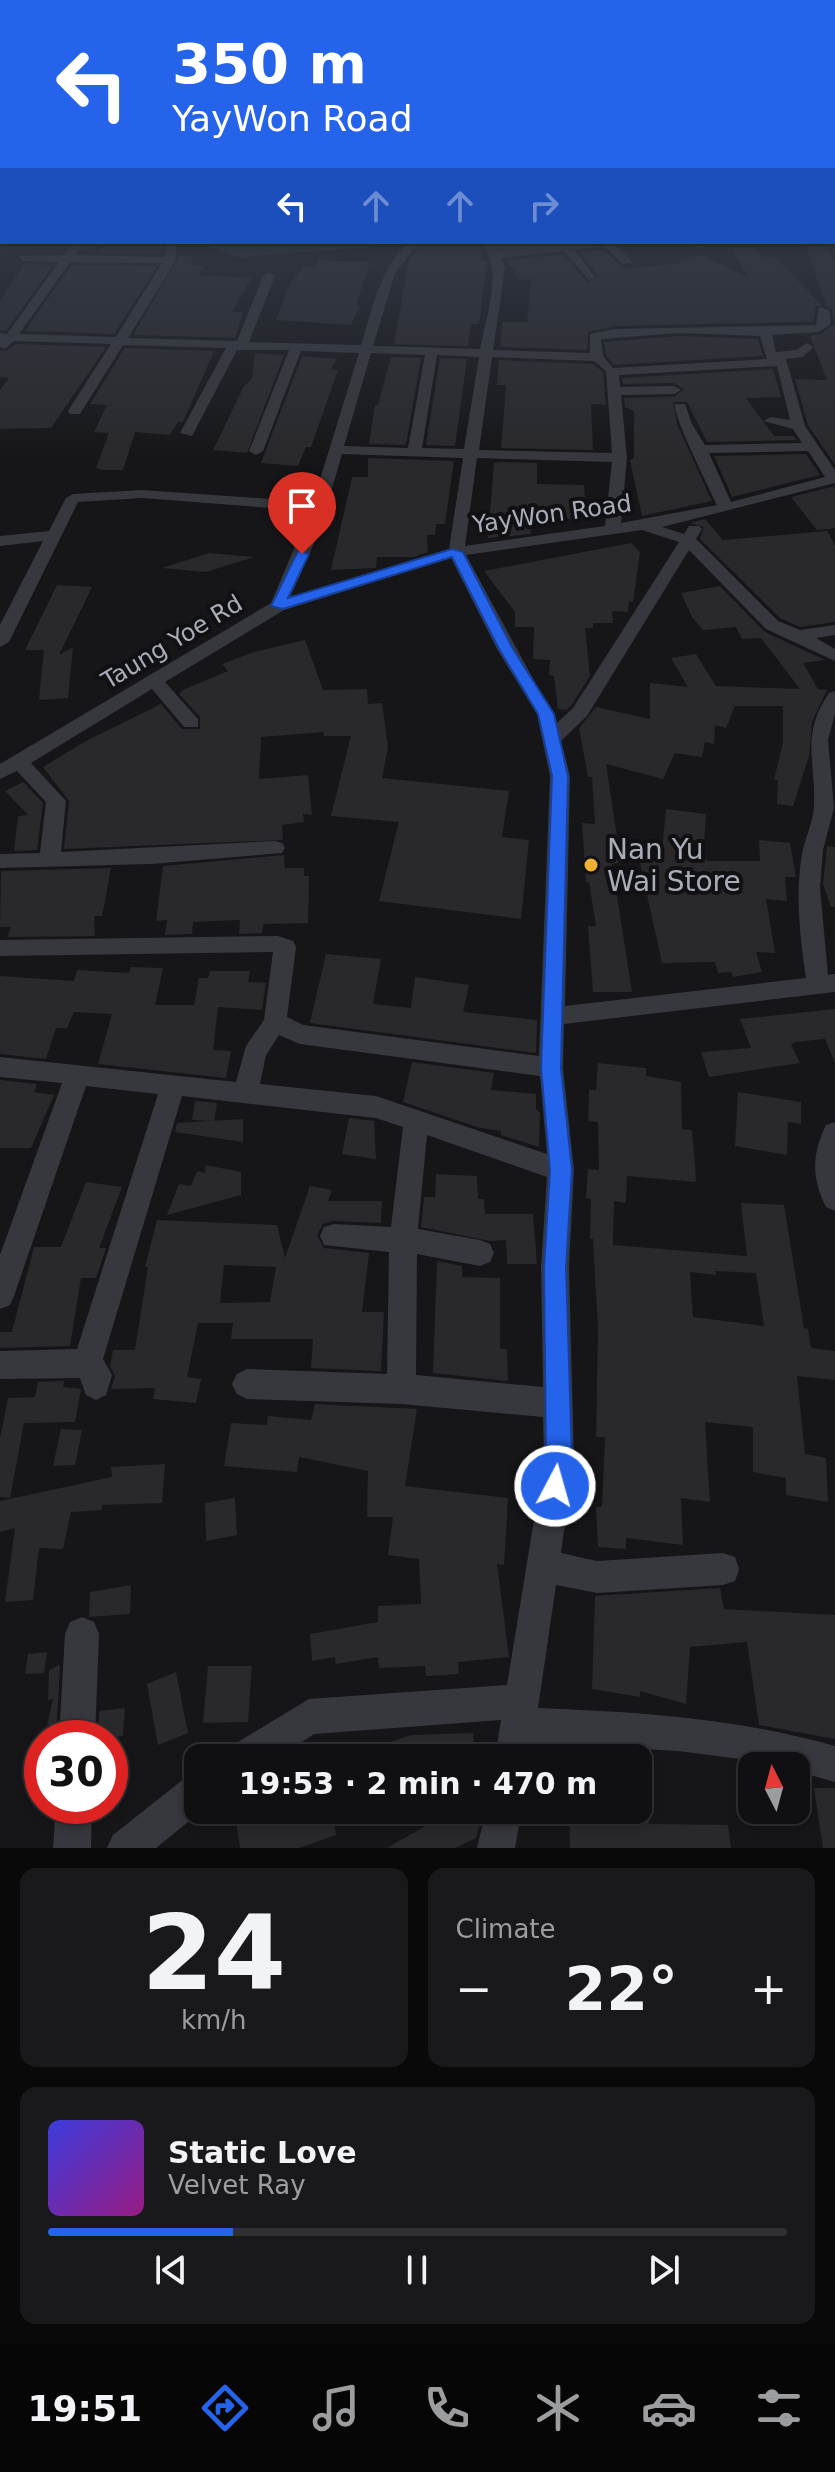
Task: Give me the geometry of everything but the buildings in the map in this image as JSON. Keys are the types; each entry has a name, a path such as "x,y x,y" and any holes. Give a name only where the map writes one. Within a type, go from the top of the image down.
{"street":[{"path":"0,351 5,337 46,286"},
{"path":"75,411 122,342 155,286"},
{"path":"187,433 243,336 265,286"},
{"name":"Taung Yoe Rd","path":"0,773 278,606 302,554 318,507 385,286"},
{"path":"497,286 456,552 506,649 546,714 560,776 551,1068 561,1170 555,1267 559,1459 517,1728"},
{"path":"613,527 620,458 614,391 612,372 597,357 594,337 637,329 765,332 819,328 825,324 823,310"},
{"path":"765,332 798,426 834,479"},
{"path":"5,337 367,352 597,357"},
{"path":"612,372 776,359 799,354 807,347"},
{"path":"256,451 296,348"},
{"path":"414,453 431,354"},
{"path":"614,391 674,390"},
{"path":"680,407 685,425 700,449 726,508"},
{"path":"771,421 798,426"},
{"path":"700,449 810,447"},
{"path":"334,450 620,458"},
{"name":"YayWon Road","path":"278,606 456,552 701,514 834,479"},
{"path":"0,642 73,498 142,494 318,507"},
{"path":"552,739 580,712 688,540 701,514"},
{"path":"642,525 688,540 772,625 799,635 835,656"},
{"path":"0,541 54,535"},
{"path":"799,635 835,630"},
{"path":"155,681 191,723"},
{"path":"555,1016 827,983 809,932 810,885 812,853 829,809 817,750 821,718 835,697"},
{"path":"19,762 56,801 50,859"},
{"path":"0,861 151,857 275,848"},
{"path":"0,948 278,944 285,947 276,1023 261,1038 253,1053 246,1094"},
{"path":"276,1023 300,1034 551,1068"},
{"path":"0,1067 376,1107 561,1170"},
{"path":"0,1296 58,1122 78,1075"},
{"path":"0,1365 92,1374 173,1086"},
{"path":"401,1389 403,1239 416,1123"},
{"path":"835,1133 826,1152 835,1199"},
{"path":"334,1236 403,1239 480,1253"},
{"path":"247,1384 401,1389 558,1403"},
{"path":"542,1566 597,1577 723,1569"},
{"path":"78,1720 82,1634"},
{"path":"268,1744 309,1717 517,1728 682,1731 786,1749 835,1764"},
{"path":"126,1848 184,1802"},
{"path":"72,1848 73,1824"},
{"path":"496,1848 501,1824"}],"place":[{"name":"Nan Yu Wai Store","path":"591,865"}],"route":[{"path":"302,554 278,606 388,570 456,552 506,649 546,714 555,747 560,776 551,1068 561,1170 555,1267 559,1459 555,1486"}]}
